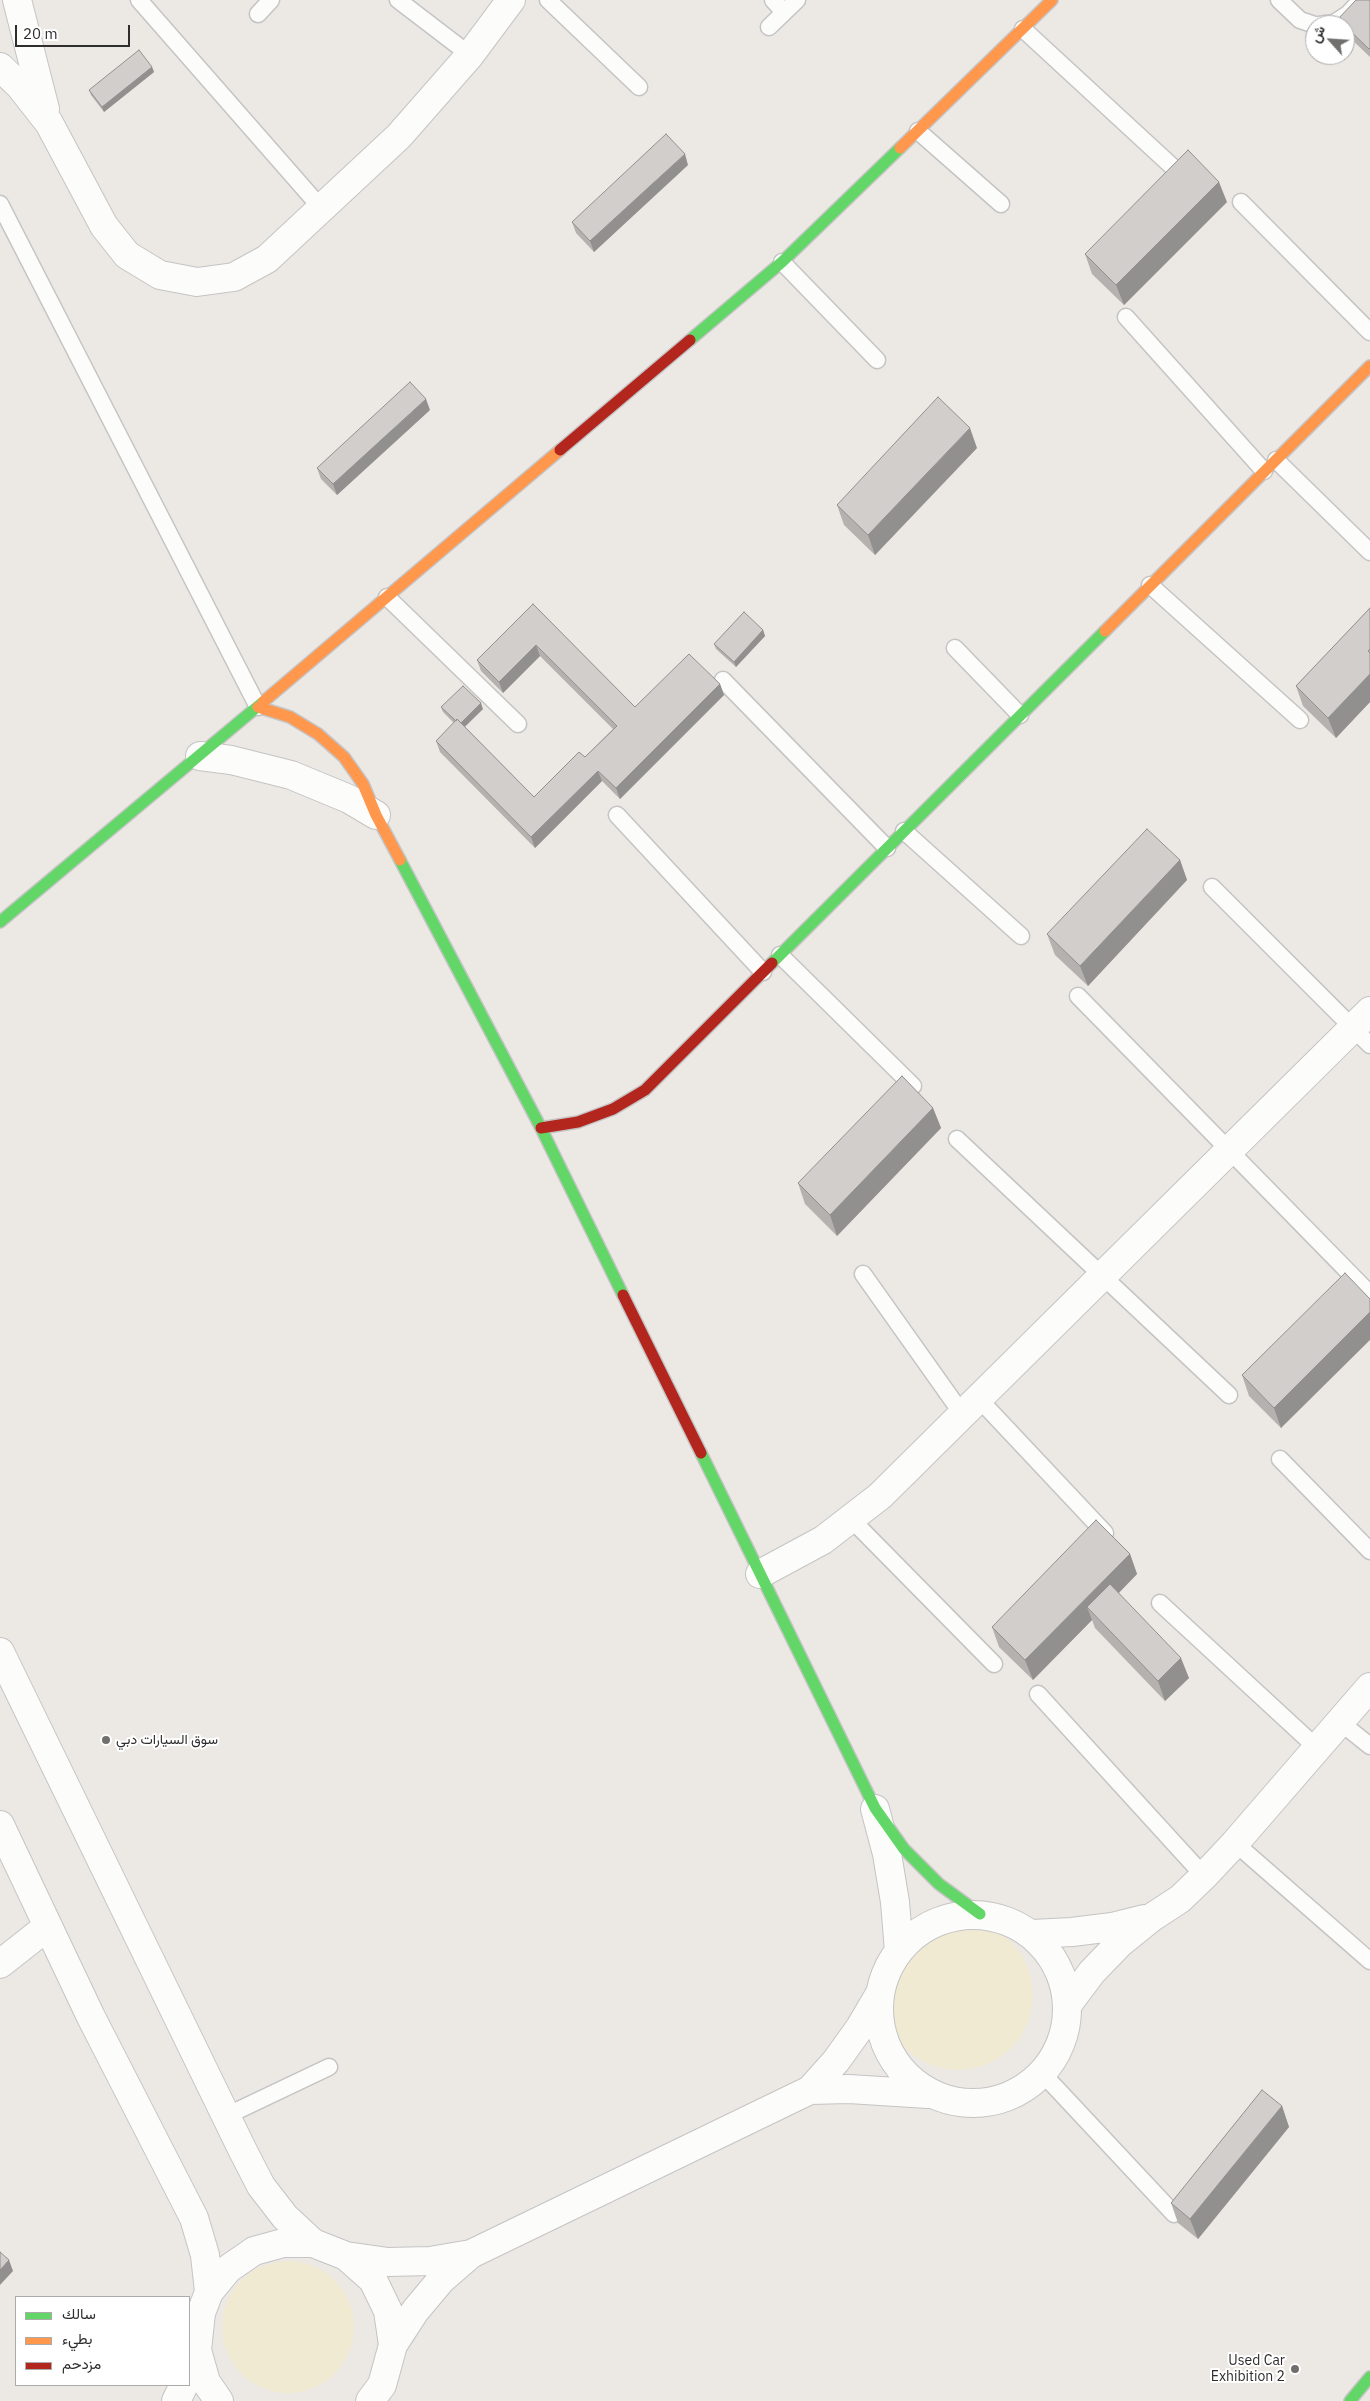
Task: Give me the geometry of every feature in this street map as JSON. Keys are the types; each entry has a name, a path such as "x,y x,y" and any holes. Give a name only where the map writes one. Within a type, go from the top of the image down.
{"street":[{"path":"0,11 13,0"},
{"path":"18,0 49,123"},
{"path":"0,67 20,86 49,123 104,226 128,255 160,275 197,282 234,277 267,259 399,136 470,56 511,0"},
{"path":"0,922 200,756 782,262 1052,0"},
{"path":"540,1128 578,1122 613,1109 645,1090 1370,366"},
{"path":"258,707 290,717 311,730 344,757 363,784 376,815 540,1128 875,1808 904,1848 934,1878 980,1914"},
{"path":"200,756 230,760 291,775 342,796 376,815"},
{"path":"760,1574 823,1540 852,1520 880,1496 1229,1150 1364,1028"},
{"path":"0,1652 226,2116 262,2186 285,2217 313,2243 346,2256 388,2262 430,2261 471,2254"},
{"path":"1068,2004 1092,1972 1120,1943 1151,1918 1180,1899 1204,1876 1235,1843 1370,1687"},
{"path":"875,1808 895,1902 899,1951"},
{"path":"0,1825 47,1927 194,2218 205,2255 193,2361 219,2401"},
{"path":"379,2396 393,2346 415,2311 441,2280 471,2254 810,2090 849,2089 928,2094 958,2104 989,2103 1018,2093 1043,2074 1063,2042 1068,2004 1058,1965 1032,1934 1008,1920 980,1914 950,1917 921,1929 899,1951 879,1995 847,2045 810,2090"},
{"path":"1032,1934 1112,1927 1151,1918"},
{"path":"0,1964 47,1927"},
{"path":"879,1995 879,2024 888,2052 905,2076 928,2094"},
{"path":"200,2306 228,2268 254,2251 283,2243 313,2243"},
{"path":"346,2256 373,2280 388,2311 393,2346"},
{"path":"1350,2401 1370,2377"},
{"path":"176,2401 184,2386"}],"lane":[{"path":"139,0 322,209"},
{"path":"258,14 271,0"},
{"path":"398,0 470,56"},
{"path":"548,0 639,87"},
{"path":"773,0 784,12"},
{"path":"769,27 797,0"},
{"path":"1279,0 1300,20 1305,22"},
{"path":"1346,15 1361,0"},
{"path":"1023,29 1177,171"},
{"path":"918,131 1001,204"},
{"path":"1241,202 1370,332"},
{"path":"0,204 258,707"},
{"path":"782,262 877,360"},
{"path":"1126,317 1264,471"},
{"path":"1276,460 1370,552"},
{"path":"1150,585 1300,720"},
{"path":"387,597 518,724"},
{"path":"955,648 1020,715"},
{"path":"723,680 887,848"},
{"path":"617,815 763,972"},
{"path":"904,831 1020,936"},
{"path":"1212,887 1364,1028"},
{"path":"780,955 913,1086"},
{"path":"1078,996 1370,1294"},
{"path":"957,1139 1229,1395"},
{"path":"863,1274 971,1407 1104,1533"},
{"path":"1280,1459 1370,1551"},
{"path":"852,1520 994,1664"},
{"path":"1160,1603 1317,1748"},
{"path":"1038,1694 1204,1876"},
{"path":"1340,1722 1370,1746"},
{"path":"1235,1843 1370,1961"},
{"path":"226,2116 329,2067"},
{"path":"1043,2074 1174,2214"}],"sand":[{"path":"958,1920 973,1921 987,1926 1011,1942 1027,1966 1032,1980 1032,2010 1027,2024 1011,2048 987,2064 973,2069 958,2070 943,2069 929,2064 905,2048 889,2024 884,2010 883,1995 884,1980 889,1966 905,1942 929,1926 943,1921"},
{"path":"288,2261 313,2266 324,2272 334,2281 343,2291 349,2302 354,2327 349,2352 343,2363 334,2373 324,2382 313,2388 288,2393 263,2388 252,2382 242,2373 233,2363 227,2352 222,2327 227,2302 233,2291 242,2281 252,2272 263,2266"}],"building":[{"path":"1356,0 1370,0 1369,49 1355,36 1355,15 1342,15"},
{"path":"139,50 152,67 102,107 89,90"},
{"path":"666,134 685,154 590,241 572,222"},
{"path":"1188,150 1219,182 1116,285 1085,254"},
{"path":"410,382 426,399 333,484 317,468"},
{"path":"938,397 970,428 868,535 837,505"},
{"path":"533,604 635,707 689,654 720,684 616,788 598,771 531,837 436,741 457,719 534,797 579,752 585,757 617,726 536,645 499,682 477,660"},
{"path":"1370,608 1370,649 1368,651 1370,653 1370,674 1328,718 1296,686"},
{"path":"744,612 763,630 734,662 714,644"},
{"path":"463,686 481,703 461,723 457,719 456,721 441,707"},
{"path":"1147,829 1180,860 1080,966 1047,934"},
{"path":"902,1076 933,1108 830,1215 798,1183"},
{"path":"1345,1273 1370,1299 1370,1312 1274,1408 1242,1375"},
{"path":"1096,1520 1130,1554 1025,1660 992,1627"},
{"path":"1110,1584 1181,1658 1158,1681 1087,1607"},
{"path":"1262,2090 1282,2106 1190,2219 1171,2203"},
{"path":"0,2252 9,2260 0,2270"}],"traffic: fast":[{"path":"690,340 782,262 900,148"},
{"path":"772,963 1105,631"},
{"path":"0,922 263,702"},
{"path":"400,860 541,1128 623,1295"},
{"path":"701,1453 875,1808 904,1849 939,1884 980,1914"},
{"path":"1350,2401 1370,2377"}],"traffic: slow":[{"path":"900,148 1052,0"},
{"path":"1105,631 1370,366"},
{"path":"263,702 560,450"},
{"path":"258,707 290,717 318,734 344,757 363,784 376,815 400,860"}],"traffic: jam":[{"path":"560,450 690,340"},
{"path":"541,1128 578,1122 613,1109 645,1090 772,963"},
{"path":"623,1295 701,1453"}],"place":[{"name":"سوق السيارات دبي","path":"106,1740"},
{"name":"Used Car Exhibition 2","path":"1295,2369"}]}
